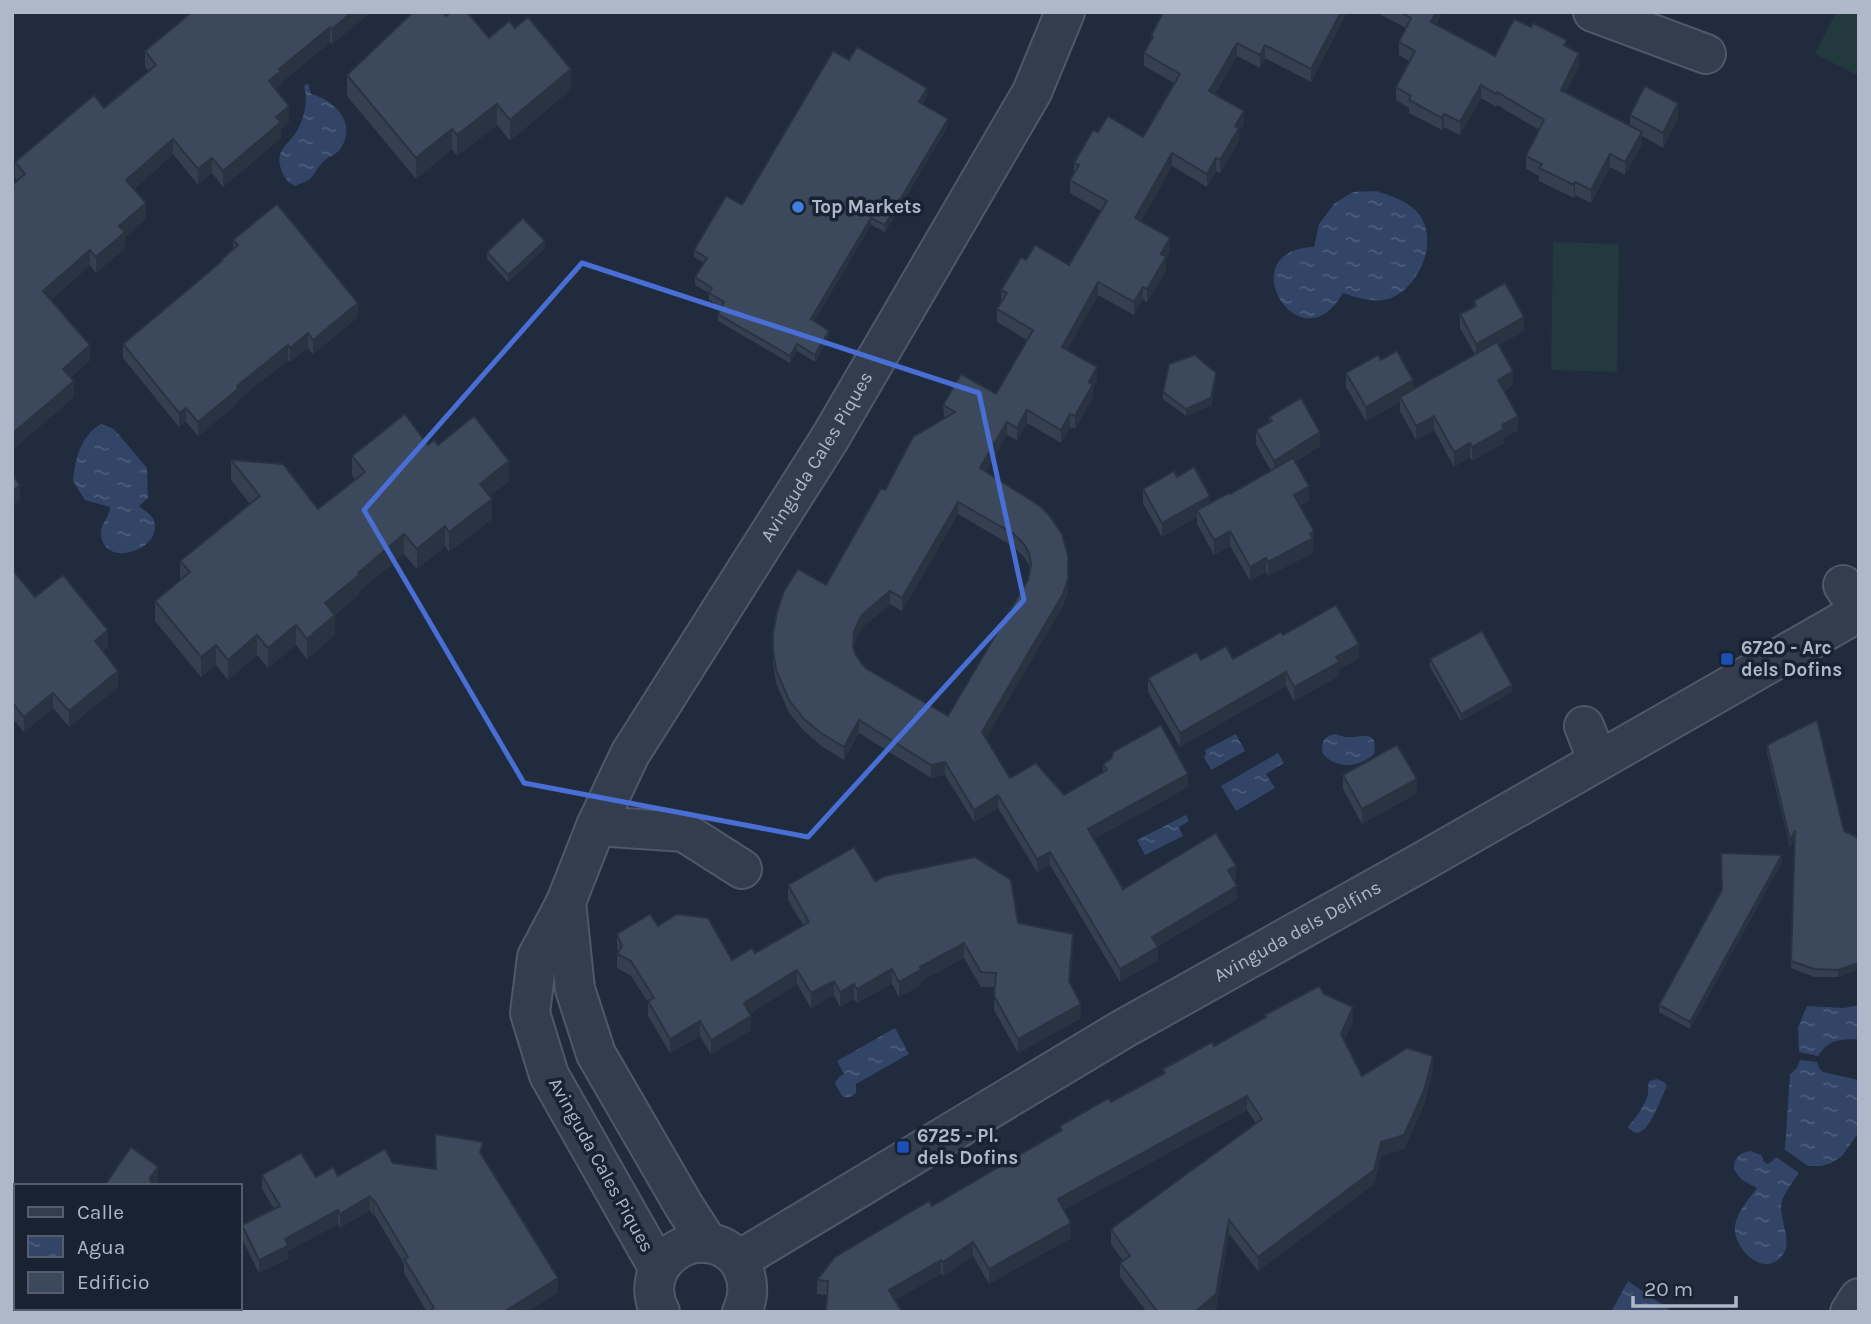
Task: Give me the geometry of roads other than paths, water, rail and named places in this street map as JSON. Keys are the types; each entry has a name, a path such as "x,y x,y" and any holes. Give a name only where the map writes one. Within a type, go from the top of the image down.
{"street":[{"name":"Avinguda Cales Piques","path":"659,1269 549,1075 530,1013 537,957 566,901 596,826 630,754 830,438 1032,92 1065,12"},
{"path":"1593,12 1706,54"},
{"name":"Avinguda dels Delfins","path":"659,1269 677,1249 693,1243 724,1251 1123,1029 1598,761 1854,602"},
{"path":"1584,726 1598,761"},
{"path":"596,826 684,832 742,869"},
{"name":"Avinguda Cales Piques","path":"566,901 575,989 596,1054 684,1206 746,1272 750,1310"},
{"path":"659,1269 654,1283 654,1297 660,1312"}],"water":[{"path":"308,83 311,94 328,101 341,114 345,122 345,139 340,150 326,159 310,179 295,186 284,176 279,159 302,119 306,102 304,86"},
{"path":"1376,191 1408,204 1422,219 1426,230 1426,253 1417,275 1401,293 1385,300 1343,293 1326,313 1308,318 1292,313 1280,300 1274,283 1276,266 1289,253 1314,247 1319,224 1335,203 1353,192"},
{"path":"101,424 114,429 147,468 148,498 139,506 150,514 155,531 150,540 132,552 111,551 104,544 101,529 110,507 85,500 73,481 80,448 88,434"},
{"path":"1236,734 1245,751 1211,770 1204,757 1205,750"},
{"path":"1335,734 1371,737 1375,746 1374,754 1362,762 1348,765 1328,759 1323,754 1322,747 1326,738"},
{"path":"1278,753 1284,763 1266,774 1275,788 1236,811 1221,786"},
{"path":"1186,815 1189,821 1179,827 1183,836 1145,855 1137,840"},
{"path":"1859,1005 1859,1039 1831,1043 1818,1056 1799,1052 1798,1027 1807,1006 1844,1008"},
{"path":"895,1028 909,1054 856,1084 856,1093 853,1096 842,1096 835,1083 844,1074 837,1061"},
{"path":"1800,1060 1817,1062 1823,1072 1859,1080 1859,1132 1842,1156 1821,1166 1808,1166 1784,1149 1790,1074 1797,1068"},
{"path":"1657,1079 1667,1086 1657,1110 1646,1127 1640,1132 1634,1132 1628,1127 1645,1103 1649,1081"},
{"path":"1750,1151 1761,1155 1767,1164 1776,1157 1799,1173 1782,1201 1786,1245 1780,1258 1773,1263 1757,1262 1750,1257 1735,1234 1739,1215 1757,1188 1742,1180 1734,1170 1738,1157"},
{"path":"1628,1281 1673,1312 1611,1312"}],"place":[{"name":"Top Markets","path":"798,207"},
{"name":"6720 - Arc dels Dofins","path":"1727,659"},
{"name":"6725 - Pl. dels Dofins","path":"903,1147"}]}
